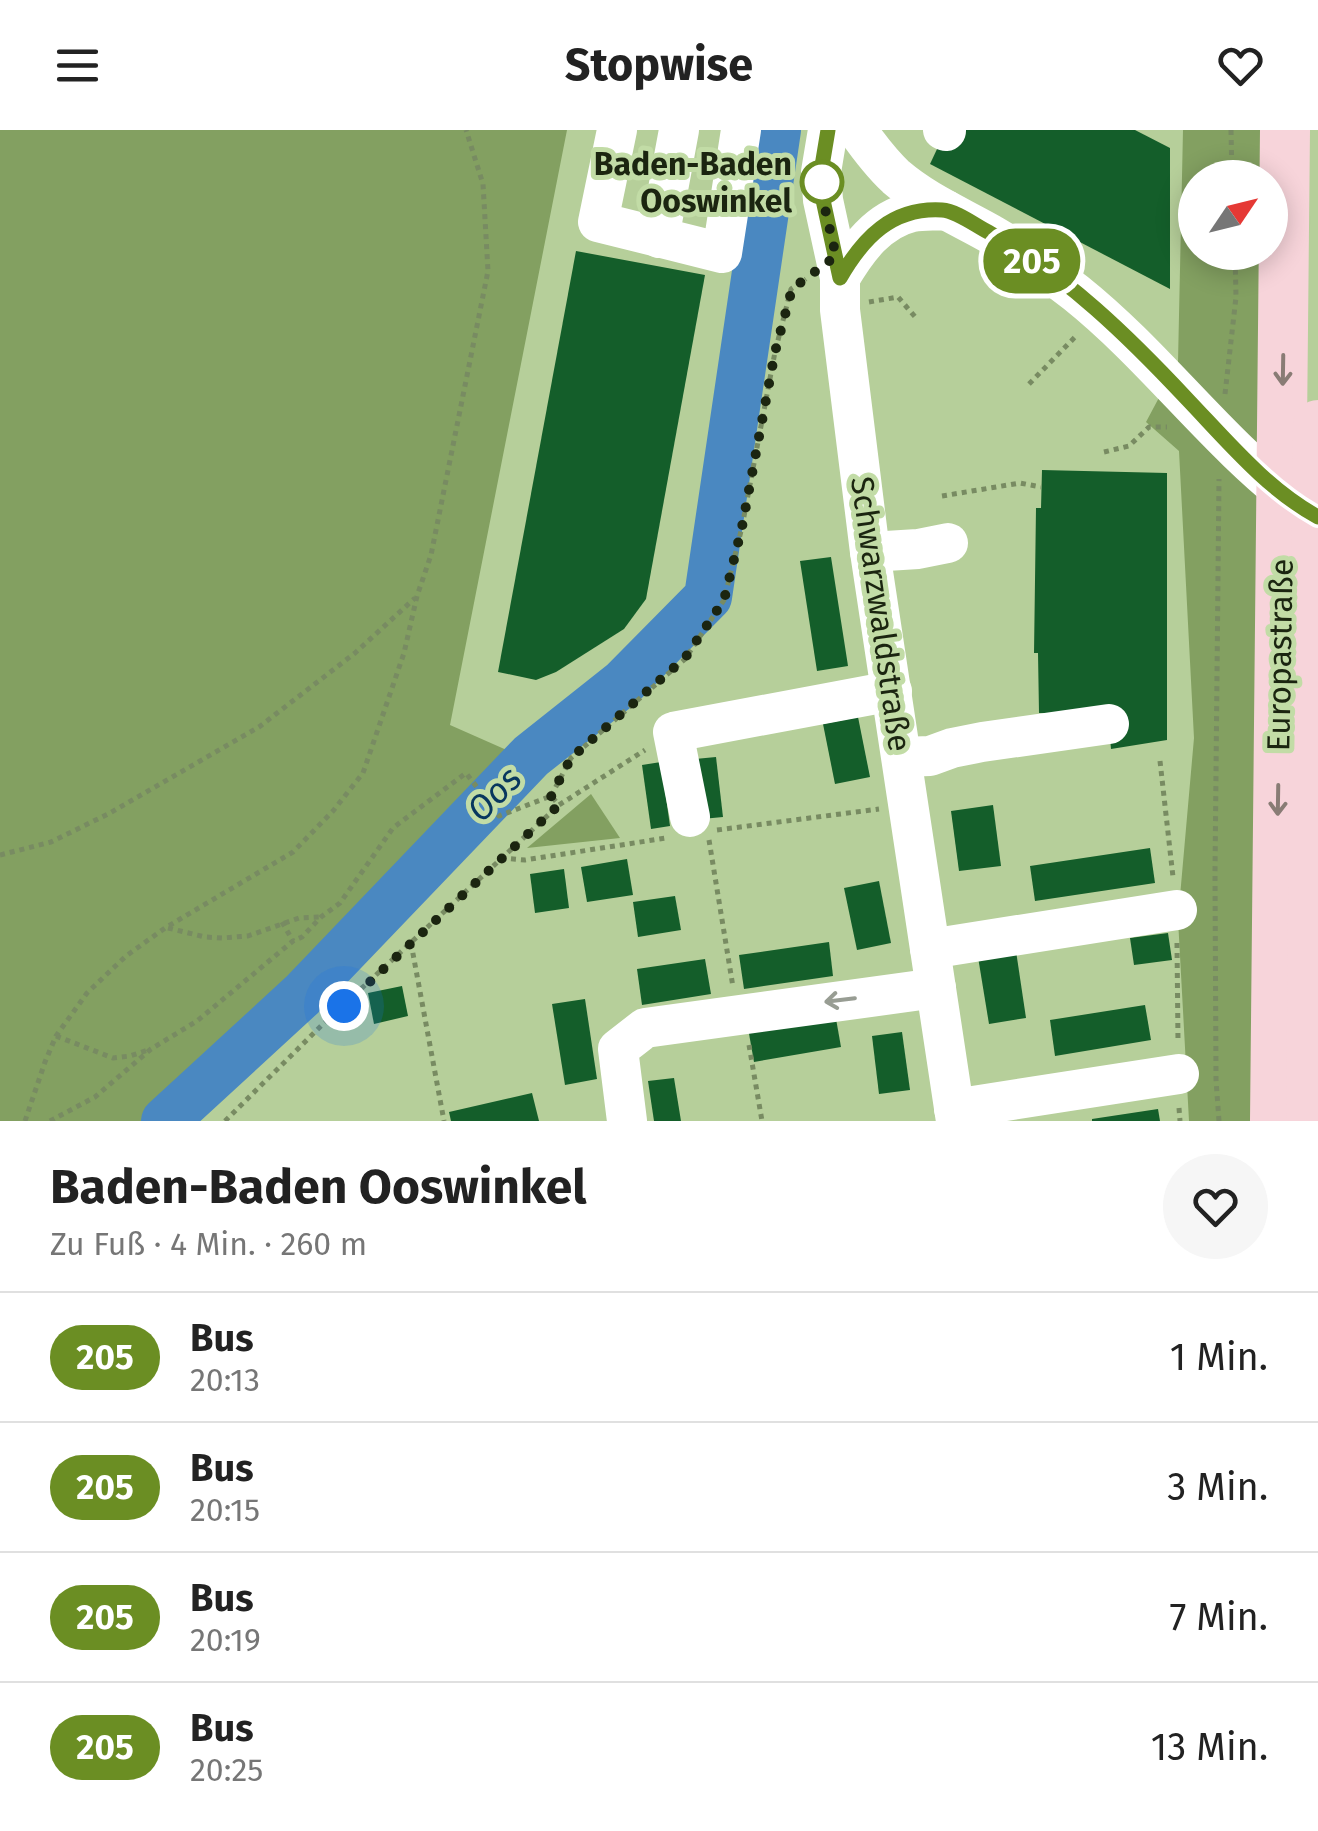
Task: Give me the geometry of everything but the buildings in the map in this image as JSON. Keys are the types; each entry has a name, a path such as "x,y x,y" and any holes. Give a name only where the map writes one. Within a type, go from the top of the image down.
{"main road":[{"name":"Europastraße","path":"1274,1121 1285,130"},
{"name":"Europastraße","path":"1311,1121 1318,425"}],"street":[{"path":"617,130 598,222 722,253 741,130"},
{"path":"659,238 679,130"},
{"name":"Schwarzwaldstraße","path":"828,130 821,172 823,200 838,267 870,552 955,1115 1179,1074"},
{"path":"874,139 917,193 996,237 1097,311 1237,452 1276,488 1318,517"},
{"path":"838,267 876,230 911,212 946,210"},
{"path":"870,552 948,543"},
{"path":"699,824 673,732 892,691"},
{"path":"902,757 930,756 982,742 1109,724"},
{"path":"627,1121 618,1049 645,1028 743,1013 1177,910"}],"path":[{"path":"26,1121 56,1036 87,992 126,956 165,928 294,852 362,773 404,653 431,555 488,271 484,184 466,130"},
{"path":"1231,130 1232,160"},
{"path":"50,1121 95,1097 151,1049 198,1021 302,937 340,902 393,828 466,773 499,816 551,796 571,758 685,658 724,600 775,352 792,289 838,267 868,302 898,297 917,319"},
{"path":"1224,403 1236,297 1235,270"},
{"path":"1029,384 1066,348"},
{"path":"1104,452 1129,446 1149,427 1167,428"},
{"path":"1219,1121 1215,872 1220,468"},
{"path":"942,496 1020,483 1041,487"},
{"path":"0,855 51,842 259,727 355,653 417,596"},
{"path":"225,1121 321,1026 559,805 673,732"},
{"path":"551,796 559,805"},
{"path":"699,824 734,992 743,1013 762,1121"},
{"path":"165,928 222,938 248,936 299,918 321,917"},
{"path":"282,922 294,941"},
{"path":"411,943 444,1121"},
{"path":"56,1036 112,1058 151,1049"}],"green space":[{"path":"0,130 567,130 450,725 518,755 244,1038 143,1121 0,1121"},
{"path":"1183,130 1260,130 1261,160 1182,160"},
{"path":"1180,270 1267,270 1259,1121 1189,1121 1178,919 1194,738 1179,451 1146,422 1178,362"},
{"path":"591,794 620,838 527,848"}],"waterway":[{"name":"Oos","path":"165,1121 302,995 531,756 623,683 708,597 777,130"}],"bus line":[{"name":"205","path":"828,130 821,172 823,200 840,278 856,250 876,230 911,212 946,210 996,237 1074,292 1148,359 1276,488 1318,517"}],"place":[{"name":"Baden-Baden Ooswinkel","path":"822,182"}],"route":[{"path":"344,1006 559,805 551,796 571,758 685,658 724,600 775,352 792,289 836,256 822,182"}]}
